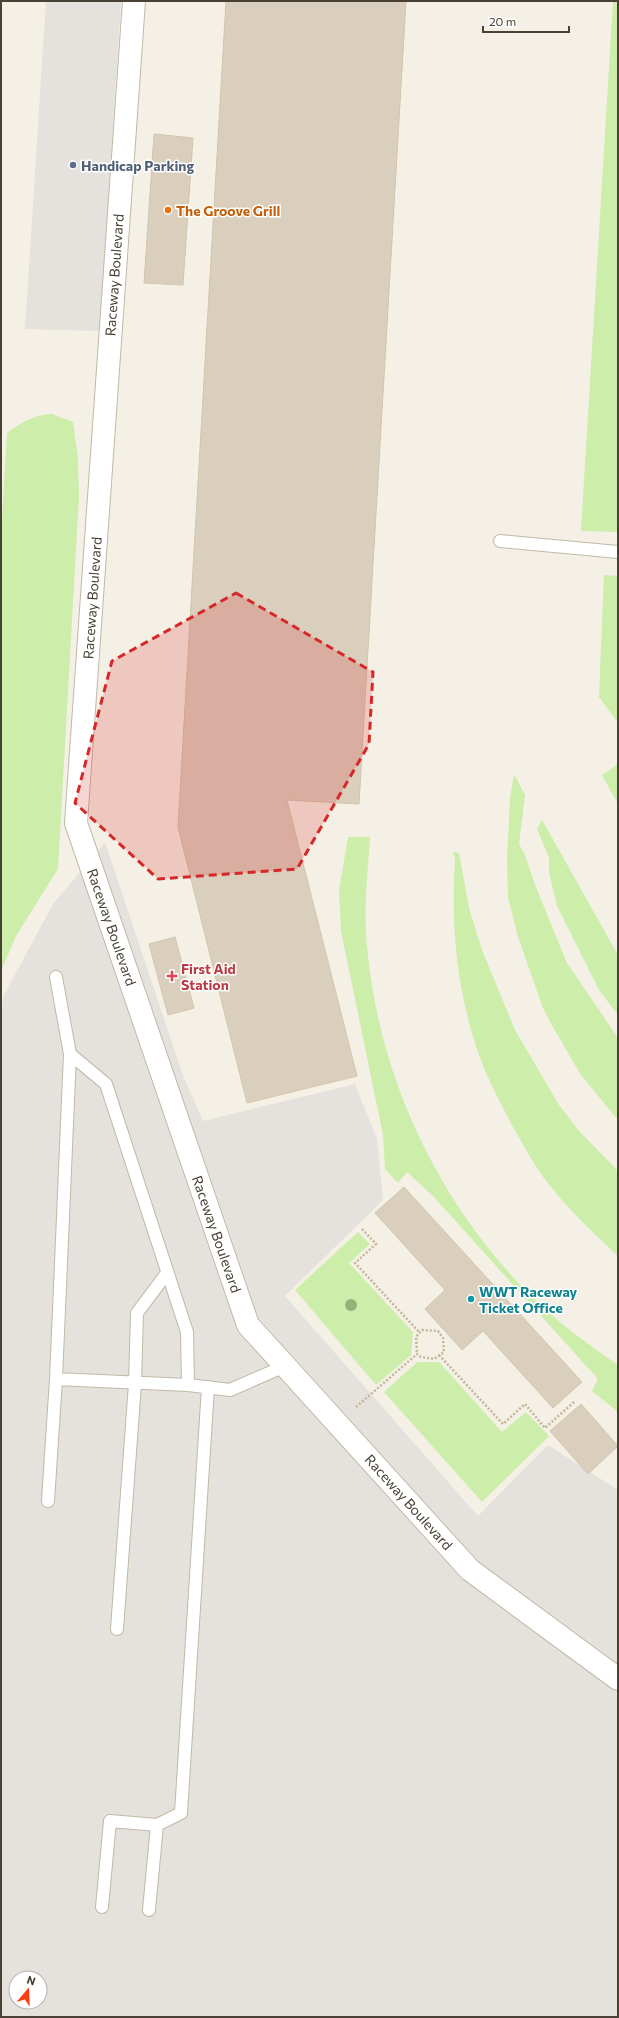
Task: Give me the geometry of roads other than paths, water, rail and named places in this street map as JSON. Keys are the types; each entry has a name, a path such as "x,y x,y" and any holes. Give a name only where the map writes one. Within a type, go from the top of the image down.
{"street":[{"name":"Raceway Boulevard","path":"134,1 76,822 248,1325 470,1570 618,1679"}],"lane":[{"path":"500,541 618,552"},
{"path":"48,1501 56,1379 70,1054 56,977"},
{"path":"70,1054 106,1084 187,1332 188,1384"},
{"path":"118,1629 135,1384 137,1313 167,1273"},
{"path":"56,1379 135,1384 188,1384 230,1390 285,1366"},
{"path":"102,1907 110,1821 157,1825 181,1813 208,1387"},
{"path":"149,1910 157,1825"}],"place":[{"name":"Handicap Parking","path":"73,165"},
{"name":"The Groove Grill","path":"168,210"},
{"name":"First Aid Station","path":"172,976"},
{"name":"WWT Raceway Ticket Office","path":"471,1299"}]}
